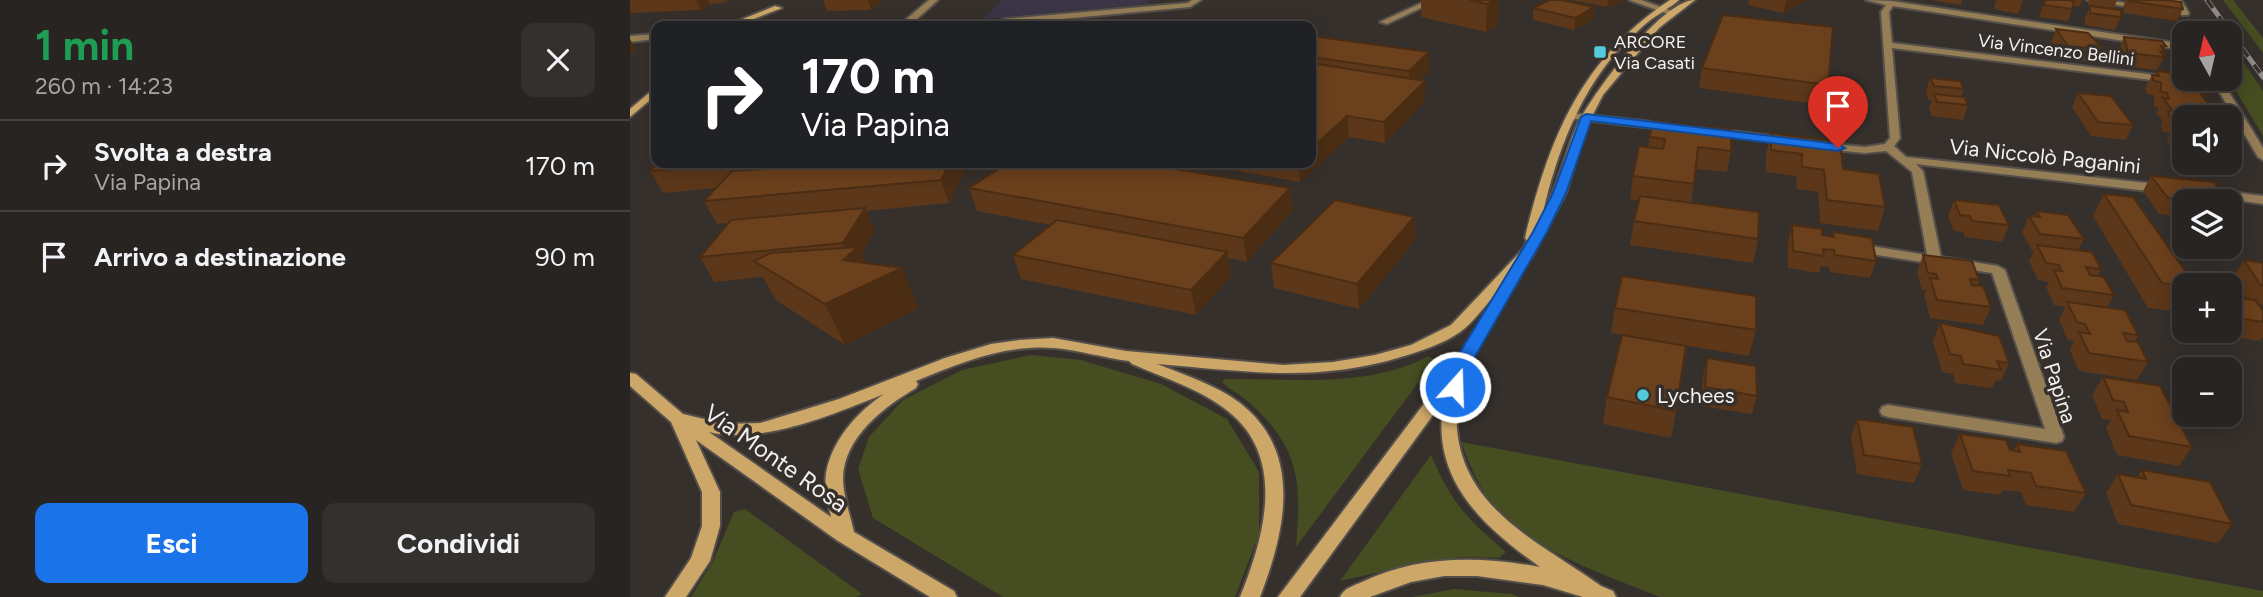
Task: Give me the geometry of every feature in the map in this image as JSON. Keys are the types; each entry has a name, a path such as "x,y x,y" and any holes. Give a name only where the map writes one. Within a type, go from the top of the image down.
{"main road":[{"path":"761,21 790,0"},
{"path":"678,419 725,430 760,429 845,403 950,361 991,349 1053,343 1126,356 1283,370 1333,367 1376,360 1416,348 1456,328 1529,250 1541,191 1581,94 1641,24 1674,4"},
{"path":"1288,597 1460,367 1560,193 1586,117 1623,64 1674,4"},
{"path":"742,21 778,8"},
{"path":"630,114 651,95"},
{"path":"1126,356 1204,390 1236,408 1258,432 1274,470 1276,516 1261,570 1250,597"},
{"path":"845,536 835,474 848,439 869,413 899,390 950,361"},
{"path":"1460,367 1449,431 1455,458 1473,495 1508,534 1600,594"},
{"name":"Via Monte Rosa","path":"630,378 678,419 845,536 947,597"},
{"path":"675,597 700,561 711,526 711,492 678,419"},
{"path":"1350,597 1398,576 1432,569 1470,566 1509,570 1600,594"}],"street":[{"path":"910,21 934,0"},
{"path":"1156,6 1181,0"},
{"path":"1002,21 1191,5 1197,0"},
{"path":"1384,23 1434,0"},
{"path":"1633,0 1674,4"},
{"path":"1870,0 2172,45"},
{"path":"2091,0 2158,9"},
{"path":"2172,11 2185,13 2178,0"},
{"path":"1888,147 1895,138 1885,12 1891,3"},
{"path":"630,39 651,37"},
{"name":"Via Vincenzo Bellini","path":"1888,45 2172,77"},
{"path":"2224,91 2263,157"},
{"path":"1571,116 1677,128"},
{"path":"1703,131 1798,143"},
{"path":"1811,144 1865,150 1888,147 1906,160 1917,172 1935,260"},
{"name":"Via Niccolò Paganini","path":"1906,160 2172,189"},
{"path":"2242,198 2263,200"},
{"name":"Via Papina","path":"1839,245 1998,270 2056,437 1888,411"}],"shaded area":[{"path":"1002,0 1150,0 1148,4 984,19"}],"green space":[{"path":"2223,0 2233,0 2263,38 2263,53 2242,25 2242,21 2239,21"},
{"path":"2242,60 2263,91 2263,136 2236,91 2242,91"},
{"path":"1031,355 1081,360 1161,384 1227,419 1259,472 1259,534 1235,597 1003,597 873,518 858,469 869,437 903,400 962,370"},
{"path":"1429,356 1435,360 1296,547 1297,486 1289,453 1268,422 1222,382 1225,379 1355,378 1405,366"},
{"path":"1461,442 2263,591 2263,597 1660,597 1567,559 1523,533 1489,500"},
{"path":"1431,455 1461,509 1506,552 1499,558 1461,557 1428,561 1340,581"},
{"path":"745,509 862,594 856,597 691,597 713,561 734,512"},
{"path":"1454,589 1512,594 1519,597 1412,597"}],"building":[{"path":"1470,0 1494,0 1487,4"},
{"path":"1550,0 1594,7 1575,18 1533,8"},
{"path":"2045,0 2074,1 2072,9 2044,5"},
{"path":"2129,1 2181,2 2183,9"},
{"path":"2090,6 2121,10 2121,17 2090,13"},
{"path":"1723,15 1833,27 1828,85 1702,68"},
{"path":"2056,29 2088,33 2104,50 2068,46"},
{"path":"1316,37 1429,52 1409,71 1316,58"},
{"path":"2124,37 2162,41 2166,46 2161,46 2165,52 2160,51 2164,57 2128,53"},
{"path":"1316,64 1425,81 1384,122 1347,116 1316,144"},
{"path":"2157,71 2172,73 2172,91 2204,91 2205,94 2200,93 2209,105 2172,105 2172,109 2163,98 2169,99 2167,93 2161,92 2161,82 2154,81 2152,75 2159,76"},
{"path":"1930,78 1960,81 1964,89 1934,86"},
{"path":"2078,93 2111,96 2133,125 2098,122"},
{"path":"1934,94 1964,97 1968,105 1937,102"},
{"path":"1652,121 1731,130 1731,151 1698,147 1694,184 1633,176 1639,146 1663,149 1665,139 1650,137"},
{"path":"1771,133 1840,142 1843,169 1879,174 1885,207 1827,200 1824,170 1802,167 1802,154 1771,150"},
{"path":"653,168 686,168 650,171"},
{"path":"947,168 941,180 704,201 732,171"},
{"path":"1000,168 1168,168 1290,188 1243,238 969,188"},
{"path":"2151,176 2214,182 2220,189 2172,189 2172,198 2168,198"},
{"path":"2104,194 2133,197 2172,252 2172,259 2177,259 2187,273 2172,273 2172,284 2162,283"},
{"path":"1640,196 1759,212 1758,239 1634,221"},
{"path":"1335,200 1414,217 1357,284 1271,263"},
{"path":"1954,200 1999,205 2009,225 1972,221 1970,216 1960,215"},
{"path":"865,208 843,243 700,257 731,220"},
{"path":"2036,211 2068,215 2084,239 2040,234 2029,216 2040,217"},
{"path":"1057,220 1227,252 1191,290 1013,255"},
{"path":"1792,225 1822,229 1822,235 1834,237 1833,232 1872,238 1876,261 1835,255 1834,250 1823,249 1824,256 1793,251"},
{"path":"2037,245 2092,252 2101,269 2086,267 2090,275 2104,277 2114,295 2062,288 2054,270 2062,271 2059,265 2046,263"},
{"path":"858,247 843,260 902,268 825,304 754,261 771,253"},
{"path":"1923,255 1972,261 1979,280 1970,279 1972,285 1983,286 1991,307 1937,300 1930,278 1938,279 1936,274 1928,273"},
{"path":"2244,260 2263,263 2263,286 2261,286"},
{"path":"1622,276 1756,296 1756,330 1615,308"},
{"path":"2242,298 2255,300 2263,311 2263,322 2242,319"},
{"path":"2067,302 2125,310 2138,335 2123,333 2127,341 2138,342 2148,362 2089,353 2079,332 2090,334 2085,324 2077,322"},
{"path":"1940,323 1999,336 2009,363 1997,361 2001,370 1963,364 1961,356 1950,354"},
{"path":"1622,335 1686,346 1676,411 1607,397"},
{"path":"1707,358 1756,366 1757,396 1705,387"},
{"path":"2103,377 2160,386 2172,409 2172,427 2182,427 2192,447 2129,436 2117,410 2128,412 2124,402 2113,400"},
{"path":"1857,419 1913,427 1922,464 1864,455"},
{"path":"1960,434 2006,440 2010,450 2020,452 2017,444 2066,451 2086,493 2036,486 2031,473 2008,470 2010,476 1973,471"},
{"path":"2142,470 2210,482 2232,524 2131,505 2118,474 2146,479"}],"railway":[{"path":"2207,0 2263,77"}],"place":[{"name":"ARCORE Via Casati","path":"1600,52"},
{"name":"Lychees","path":"1643,395"}],"route":[{"path":"1455,387 1460,367 1560,193 1586,117 1838,148"}]}
